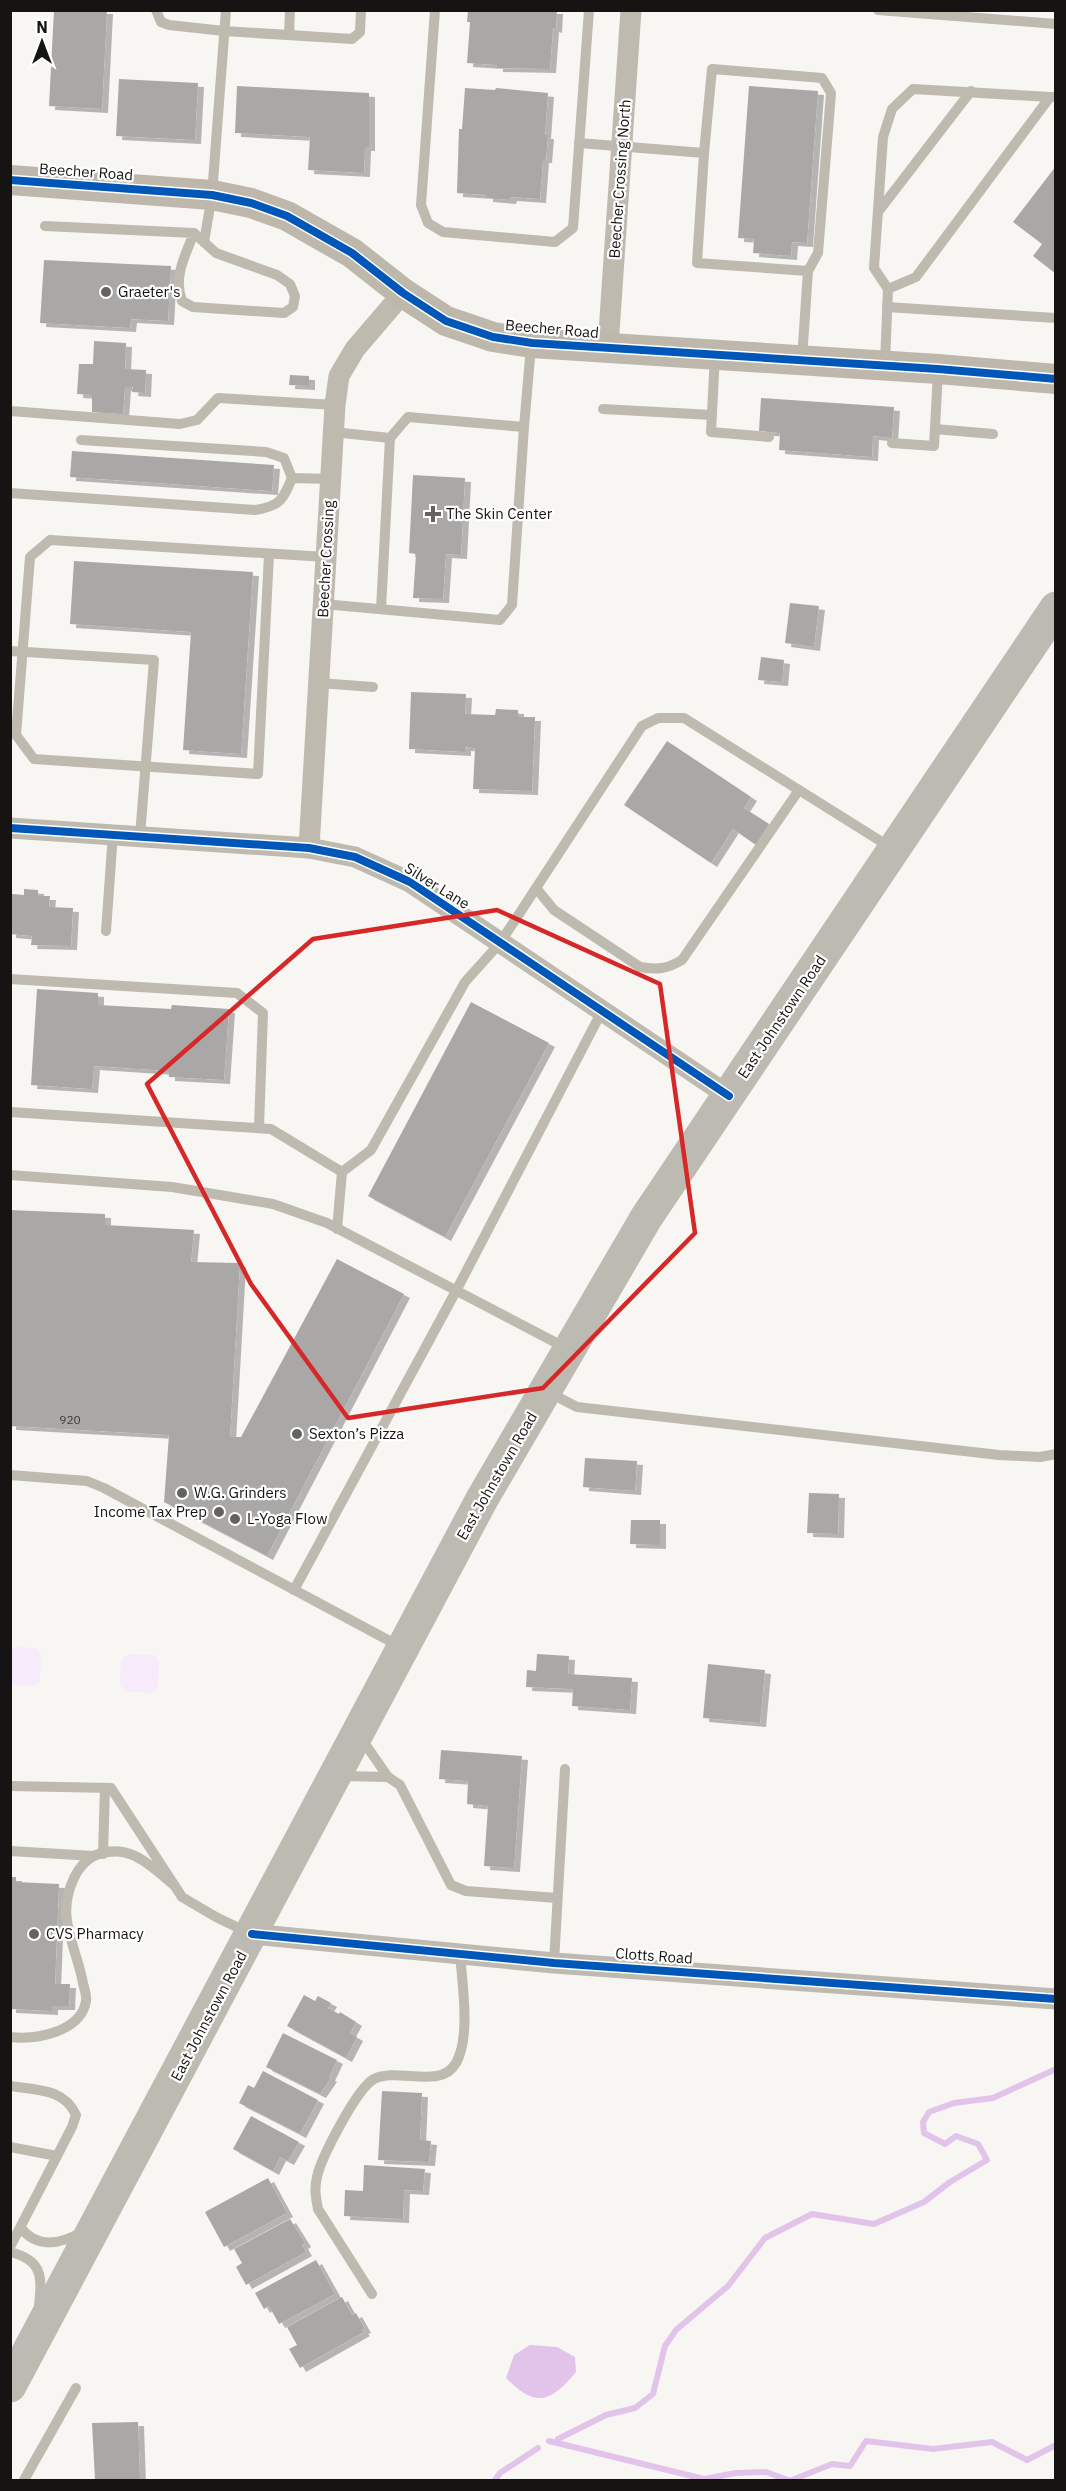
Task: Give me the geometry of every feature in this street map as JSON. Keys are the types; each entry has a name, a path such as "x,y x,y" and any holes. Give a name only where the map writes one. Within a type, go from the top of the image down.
{"highway":[{"name":"East Johnstown Road","path":"10,2386 482,1499 646,1218 1056,608"}],"street":[{"name":"Beecher Crossing North","path":"608,347 631,10"},
{"name":"Beecher Road","path":"10,180 212,195 250,203 287,216 352,253 403,293 446,321 493,337 532,343 938,369 1056,379"},
{"name":"Beecher Crossing","path":"309,848 334,405 339,376 355,349 403,293"},
{"name":"Silver Lane","path":"10,828 309,848 355,857 410,882 729,1096"},
{"name":"Clotts Road","path":"252,1934 554,1962 1056,1999"}],"lane":[{"path":"156,10 161,22 169,25 352,39 360,32 361,10"},
{"path":"204,242 212,195 226,10"},
{"path":"289,35 290,10"},
{"path":"435,10 421,205 428,222 443,232 555,242 573,228 589,10"},
{"path":"878,10 1056,24"},
{"path":"802,361 808,271 818,253 831,93 822,78 712,69 697,263 808,271"},
{"path":"885,366 888,289 874,268 883,137 892,109 913,89 1053,97"},
{"path":"878,212 971,91"},
{"path":"888,289 916,277 1053,97"},
{"path":"579,143 704,153"},
{"path":"45,226 194,233 216,253 278,275 290,284 295,296 293,307 284,313 194,307 182,301 177,289 178,276 194,233"},
{"path":"887,307 1056,318"},
{"path":"323,604 500,620 512,605 532,343"},
{"path":"715,355 711,432 769,437"},
{"path":"892,443 934,446 938,369"},
{"path":"10,411 180,424 197,420 219,398 334,405"},
{"path":"603,409 712,415"},
{"path":"381,609 390,438 408,417 524,427"},
{"path":"935,429 993,434"},
{"path":"333,432 390,438"},
{"path":"10,493 255,510 273,507 284,498 292,478 284,459 266,452 81,440"},
{"path":"292,478 330,479"},
{"path":"269,554 258,774 34,759 16,735 30,557 50,540 326,557"},
{"path":"10,651 154,660 140,836"},
{"path":"318,683 373,687"},
{"path":"338,1229 342,1172 371,1150 465,982 500,943 642,726 658,718 684,718 894,849"},
{"path":"536,888 554,910 640,967 669,968 682,960 799,790"},
{"path":"106,932 113,834"},
{"path":"10,979 237,993 263,1013 258,1128"},
{"path":"294,1590 456,1291 602,1011"},
{"path":"10,1112 271,1129 342,1172"},
{"path":"10,1175 172,1186 273,1204 338,1229 569,1350"},
{"path":"545,1390 577,1407 999,1455 1040,1457 1056,1454"},
{"path":"10,1475 87,1481 104,1488 403,1648"},
{"path":"357,1734 388,1777 400,1785 451,1885 466,1891 557,1898"},
{"path":"554,1962 565,1769"},
{"path":"334,1775 388,1777"},
{"path":"10,1786 111,1788 182,1897 252,1934"},
{"path":"10,2037 48,2034 75,2022 87,2001 82,1976 66,1927 67,1892 78,1869 98,1855 105,1788"},
{"path":"10,1851 98,1855 117,1850 141,1858 175,1886"},
{"path":"372,2294 318,2209 315,2193 317,2174 360,2091 375,2079 389,2075 445,2074 455,2065 463,2046 460,1953"},
{"path":"10,2086 63,2096 76,2115 10,2247"},
{"path":"10,2147 57,2156"},
{"path":"21,2228 27,2236 37,2241 54,2244 72,2238 98,2223"},
{"path":"10,2252 29,2259 39,2270 42,2281 36,2340"},
{"path":"24,2481 76,2388"}],"highlighted area":[{"path":"497,910 660,984 695,1233 543,1388 348,1418 251,1284 147,1084 313,939"}],"shaded area":[{"path":"11,1647 36,1648 41,1654 40,1681 34,1686 11,1685"},
{"path":"129,1654 154,1655 159,1661 158,1687 152,1693 126,1691 120,1685 121,1660"},
{"path":"530,2345 557,2347 575,2357 576,2372 558,2390 542,2398 526,2394 506,2378 514,2355"}],"building":[{"path":"54,10 107,10 102,109 49,106"},
{"path":"468,10 557,10 556,29 553,28 550,69 497,68 497,65 467,63 470,22 467,22"},
{"path":"119,79 198,83 195,140 116,136"},
{"path":"237,86 369,93 369,147 365,147 364,173 308,170 310,137 235,133"},
{"path":"749,86 818,91 807,243 792,242 791,256 753,253 754,239 738,238"},
{"path":"465,88 495,90 496,88 548,93 545,135 548,135 546,159 543,159 540,199 511,197 510,200 487,198 487,195 457,193 459,129 462,129"},
{"path":"1056,166 1056,274 1033,256 1042,244 1013,222"},
{"name":"Graeter's","path":"44,260 171,266 168,321 131,319 130,328 40,323"},
{"path":"94,341 126,343 125,369 146,370 145,393 132,392 133,387 125,387 123,414 92,412 92,395 77,394 79,364 93,364"},
{"path":"290,375 309,376 309,386 289,385"},
{"path":"761,398 894,407 892,438 873,436 872,457 779,450 780,433 759,431"},
{"path":"72,451 274,465 272,491 70,477"},
{"path":"413,475 465,478 461,555 446,554 443,599 413,598 416,554 409,553"},
{"path":"74,561 253,572 241,754 183,750 191,632 70,624"},
{"path":"790,603 819,606 814,647 785,643"},
{"path":"761,657 784,660 782,682 758,680"},
{"path":"411,692 466,694 465,714 495,715 496,709 518,710 518,717 535,717 532,791 473,789 475,748 465,747 465,752 409,749"},
{"path":"667,741 751,797 744,808 769,824 756,845 733,829 711,863 624,805"},
{"path":"24,889 38,890 38,896 50,896 49,907 73,908 71,946 31,945 32,936 10,934 12,894 24,895"},
{"path":"37,989 98,993 98,1005 171,1009 172,1005 229,1009 224,1080 169,1077 169,1071 94,1066 92,1089 31,1085"},
{"path":"471,1002 549,1043 445,1237 368,1196"},
{"path":"10,1210 105,1214 105,1225 194,1230 191,1262 240,1263 230,1437 241,1437 337,1259 404,1294 267,1556 164,1502 169,1435 10,1426"},
{"path":"585,1458 637,1461 635,1491 583,1487"},
{"path":"809,1493 839,1494 838,1534 807,1533"},
{"path":"631,1520 660,1520 660,1545 630,1544"},
{"path":"537,1654 569,1656 568,1674 632,1678 630,1710 572,1706 573,1689 526,1687 527,1670 536,1671"},
{"path":"708,1664 765,1670 760,1723 703,1718"},
{"path":"441,1750 522,1756 514,1868 484,1866 488,1806 467,1804 468,1781 439,1779"},
{"name":"CVS Pharmacy","path":"10,1877 16,1877 16,1882 59,1884 55,1984 70,1984 69,2006 52,2006 52,2011 10,2009"},
{"path":"304,1995 315,2001 318,1996 331,2003 328,2008 356,2022 350,2033 357,2037 346,2058 287,2026"},
{"path":"283,2033 337,2060 329,2077 331,2078 320,2094 266,2067"},
{"path":"263,2071 318,2100 300,2134 239,2103 248,2085 254,2088"},
{"path":"382,2091 422,2093 420,2140 431,2141 429,2162 378,2160"},
{"path":"251,2116 299,2142 288,2161 280,2157 273,2171 233,2149"},
{"path":"364,2165 425,2169 423,2191 404,2190 403,2219 344,2216 345,2190 363,2191"},
{"path":"268,2178 287,2213 224,2247 205,2212"},
{"path":"290,2219 305,2243 302,2245 306,2252 246,2285 236,2267 242,2263 234,2249"},
{"path":"316,2260 335,2294 279,2324 269,2306 264,2309 255,2293"},
{"path":"342,2297 352,2315 356,2313 365,2329 362,2330 364,2332 300,2368 289,2349 297,2345 287,2327"},
{"path":"138,2422 140,2480 95,2480 92,2423"}],"waterway":[{"path":"558,2439 606,2415 635,2408 653,2394 665,2346 676,2330 728,2286 765,2238 812,2214 874,2224 924,2202 950,2182 987,2160 978,2144 956,2136 945,2144 924,2133 923,2122 929,2112 954,2103 993,2098 1056,2069"},
{"path":"549,2441 704,2479 736,2473 766,2472 788,2480"},
{"path":"792,2480 832,2464 850,2466 866,2441 933,2449 992,2442 1027,2460 1056,2445"},
{"path":"495,2480 500,2473 538,2448"}],"cycle path":[{"path":"10,180 212,195 251,203 287,216 352,253 403,293 446,321 493,337 532,343 938,369 1056,379"},
{"path":"10,828 309,848 355,857 410,882 729,1096"},
{"path":"252,1934 554,1963 1056,1999"}],"place":[{"name":"Graeter's","path":"106,292"},
{"name":"The Skin Center","path":"433,514"},
{"name":"Sexton’s Pizza","path":"297,1434"},
{"name":"W.G. Grinders","path":"182,1493"},
{"name":"Income Tax Prep","path":"219,1512"},
{"name":"L-Yoga Flow","path":"235,1519"},
{"name":"CVS Pharmacy","path":"34,1934"}]}
